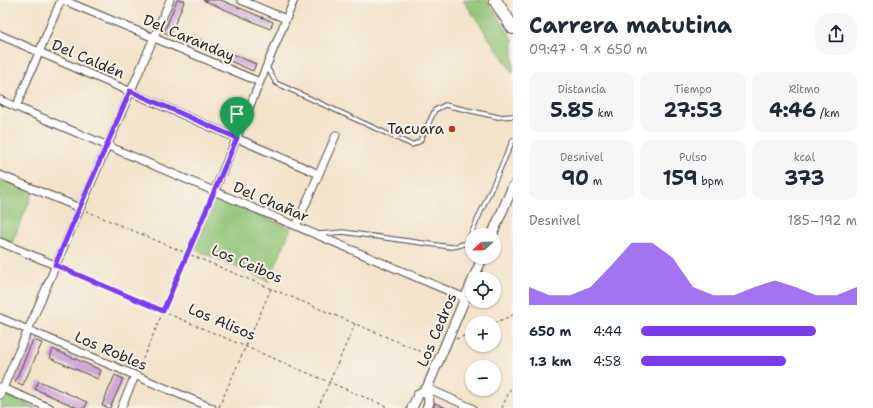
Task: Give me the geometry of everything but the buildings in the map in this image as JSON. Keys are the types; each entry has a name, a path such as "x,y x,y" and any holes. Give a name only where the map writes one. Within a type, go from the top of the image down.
{"highway":[{"path":"495,0 513,28"}],"street":[{"name":"Del Caranday","path":"62,0 260,82"},
{"path":"16,107 62,0"},
{"path":"0,396 2,388 170,0"},
{"path":"241,0 286,19"},
{"path":"214,192 294,0"},
{"name":"Del Caldén","path":"0,35 319,174"},
{"name":"Del Chañar","path":"0,100 465,298"},
{"path":"296,226 336,135"},
{"path":"0,175 80,208"},
{"path":"495,228 513,186"},
{"path":"0,242 55,265"},
{"name":"Los Cedros","path":"412,408 418,395 427,388 465,298"},
{"name":"Los Robles","path":"0,318 212,408"},
{"path":"121,408 135,376"},
{"path":"2,388 50,408"},
{"path":"427,388 472,408"},
{"name":"Los Cedros","path":"427,388 429,403 427,408"}],"lane":[{"path":"266,66 276,83 412,145 420,141 435,110 445,106 498,117 513,116"},
{"path":"312,234 343,232 451,246 464,245 467,243 513,140"}],"path":[{"path":"135,376 214,192"},
{"name":"Los Ceibos","path":"80,208 440,359"},
{"name":"Los Alisos","path":"55,265 390,408"},
{"path":"219,408 271,288"},
{"path":"501,320 513,316"},
{"path":"318,408 355,324"},
{"path":"446,344 465,336"},
{"path":"502,408 513,383"}],"green space":[{"path":"463,0 487,0 513,40 513,73"},
{"path":"0,179 33,193 12,243 0,237"},
{"path":"216,197 291,228 269,281 194,249"},
{"path":"5,394 36,408 0,408"}],"place":[{"name":"Tacuara","path":"452,129"}],"route":[{"path":"130,91 237,138 163,311 55,265 130,91"}]}
